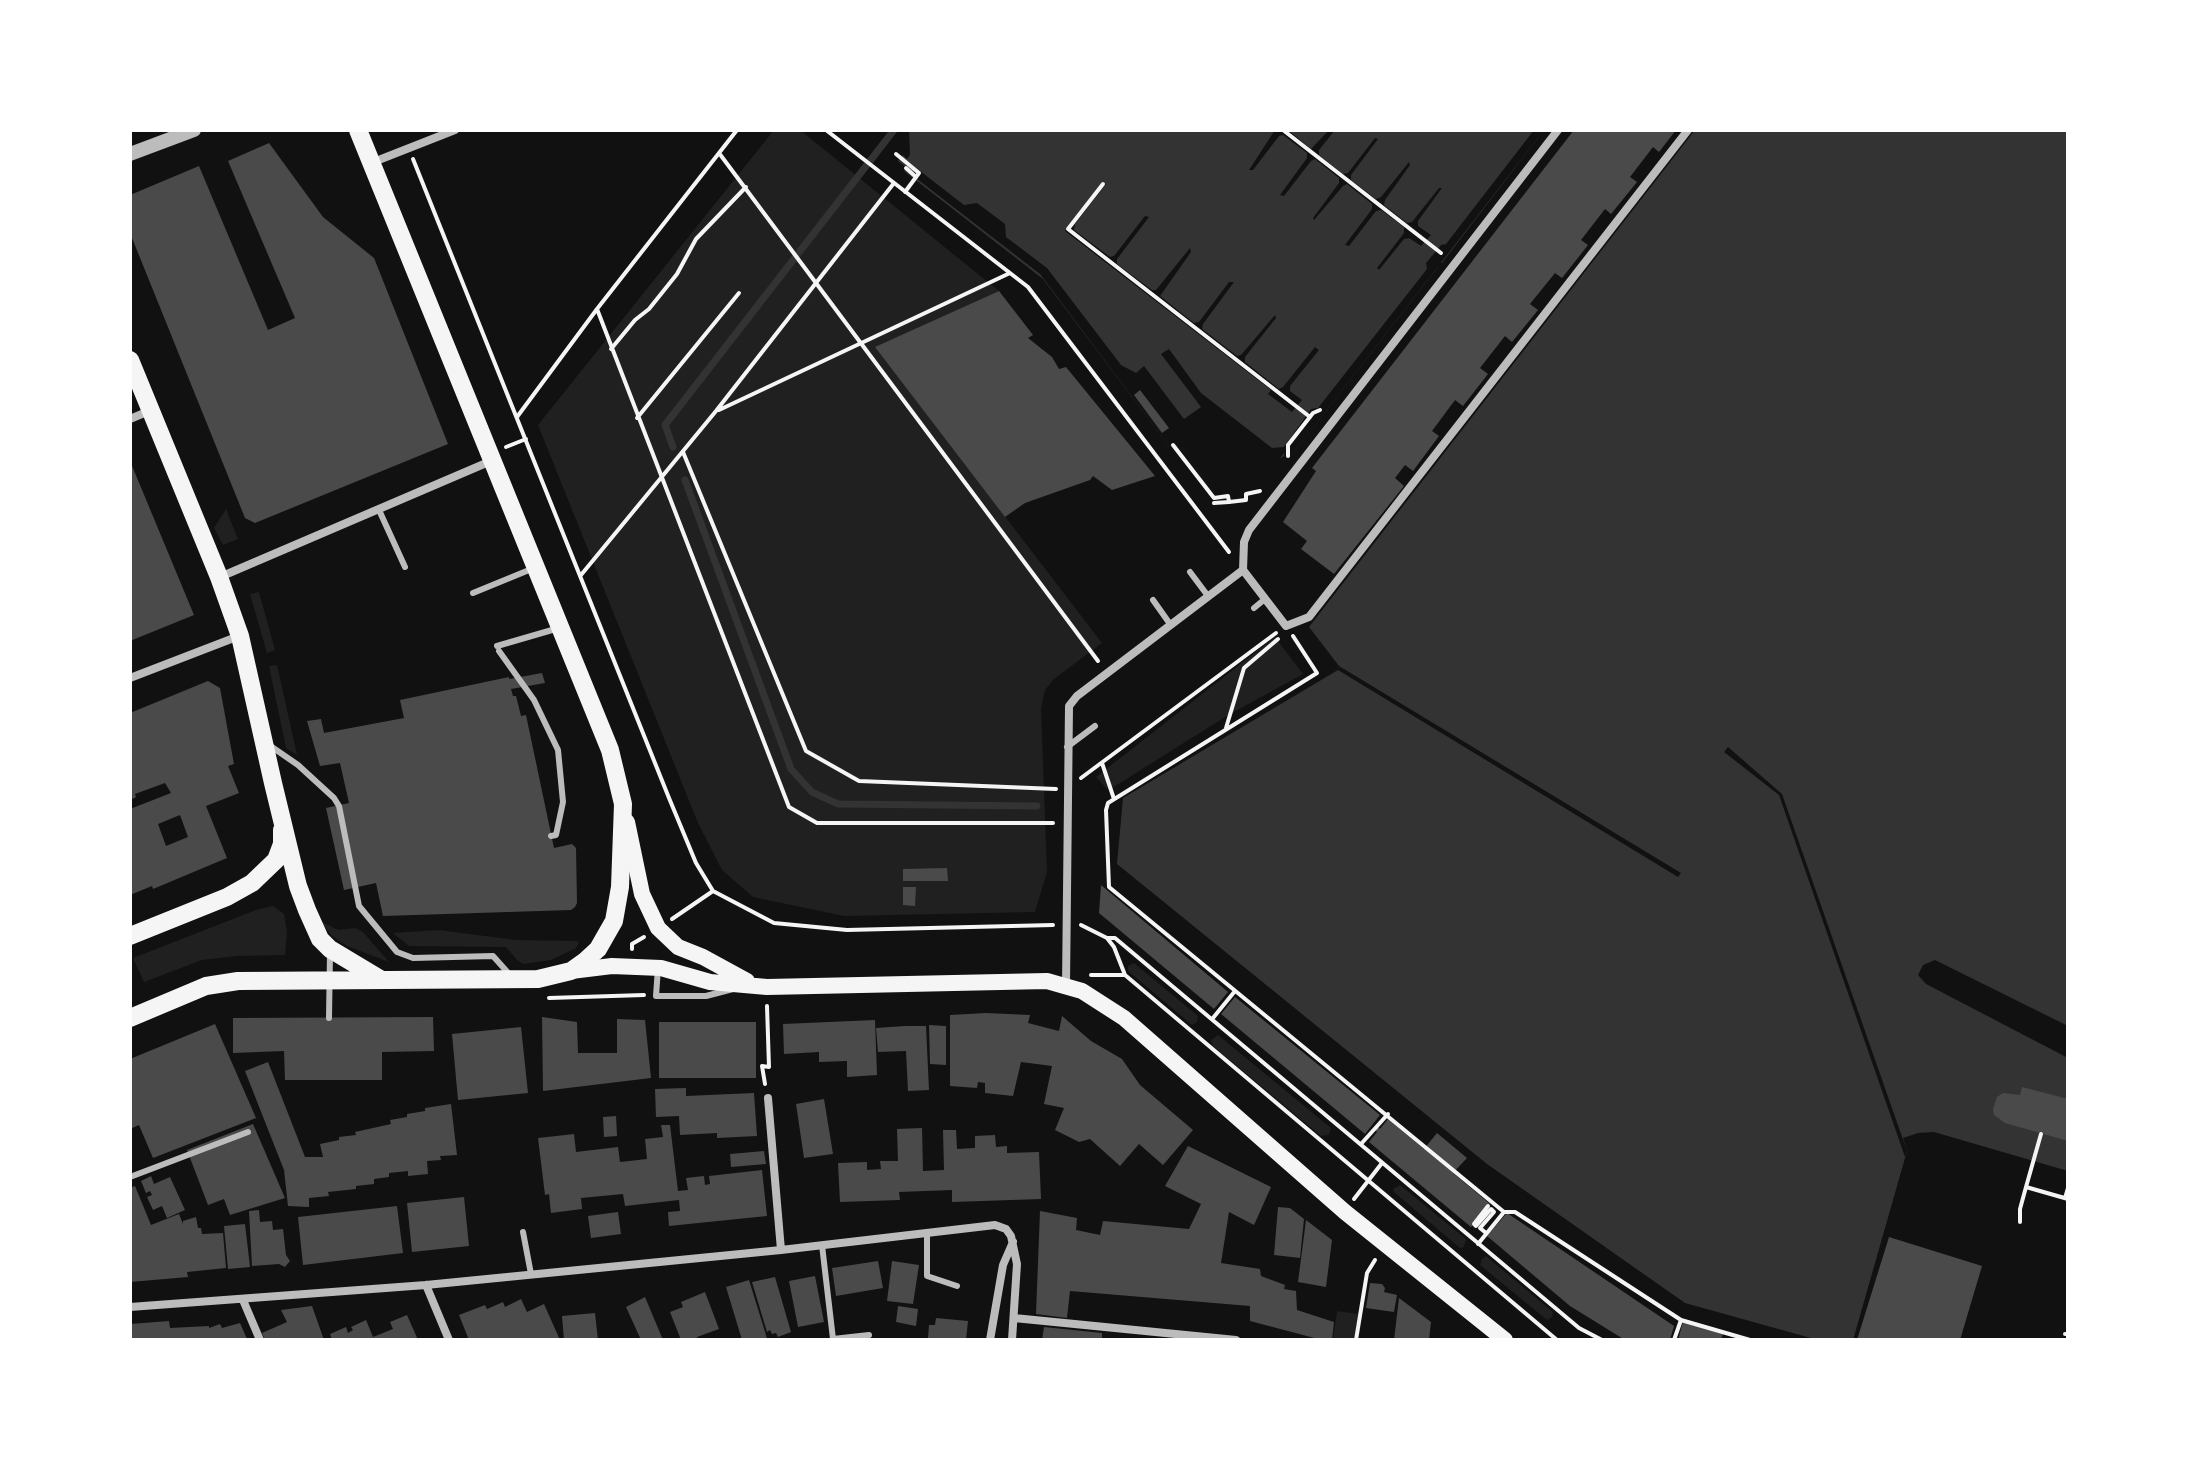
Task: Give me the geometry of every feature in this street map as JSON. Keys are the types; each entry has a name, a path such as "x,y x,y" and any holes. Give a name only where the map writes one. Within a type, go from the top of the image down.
{"main road":[{"path":"358,130 497,455 534,568 610,750 642,894 658,928 678,947 759,986"},
{"path":"130,360 240,636 298,886 320,939 330,949 383,980"},
{"path":"571,971 598,949 614,921 620,887 623,804"},
{"path":"130,936 227,897 252,883 276,860 282,844 283,819"},
{"path":"130,1018 216,984 330,980 515,981 612,966 658,968 710,982 759,986 1047,981 1066,985 1099,1000 1124,1018 1345,1212 1505,1340"}],"street":[{"path":"130,154 194,130"},
{"path":"371,163 455,130"},
{"path":"1558,130 1249,530 1244,542 1243,570 1288,627 1309,617 1688,130"},
{"path":"130,419 150,411"},
{"path":"219,577 379,510 497,455"},
{"path":"1066,985 1069,706 1107,672 1243,570"},
{"path":"130,678 240,636"},
{"path":"768,1098 781,1250"},
{"path":"130,1307 426,1285 781,1250 995,1225 1006,1229 1013,1241 1017,1264 1012,1340"},
{"path":"990,1340 1003,1265 1013,1241"},
{"path":"426,1285 449,1340"},
{"path":"243,1300 260,1340"},
{"path":"1014,1318 1236,1340"}],"lane":[{"path":"379,510 405,567"},
{"path":"473,593 534,568"},
{"path":"1190,572 1208,596"},
{"path":"1254,608 1265,599"},
{"path":"1153,600 1170,624"},
{"path":"551,836 556,835 563,802 558,750 534,700 498,648 560,628"},
{"path":"1067,747 1095,726"},
{"path":"263,740 298,765 334,798 339,806 359,906 397,952 413,958 493,956 515,981"},
{"path":"329,1018 330,949"},
{"path":"658,968 656,996 706,996 759,986"},
{"path":"130,1177 248,1132"},
{"path":"523,1232 531,1274"},
{"path":"927,1232 927,1276 957,1286"},
{"path":"822,1245 833,1339 869,1335"}],"path":[{"path":"517,417 737,130"},
{"path":"826,130 1028,287 1243,570"},
{"path":"1283,130 1439,252"},
{"path":"719,153 1107,672"},
{"path":"896,154 919,173 905,192"},
{"path":"414,162 696,863 713,891 774,923 847,930 1052,925"},
{"path":"906,168 917,177"},
{"path":"580,575 716,411 894,183"},
{"path":"1103,184 1068,229 1310,417 1288,445 1288,457"},
{"path":"611,349 677,274 696,239 746,187"},
{"path":"716,411 1010,273"},
{"path":"637,418 739,293"},
{"path":"597,309 789,807 817,823 1066,822"},
{"path":"497,455 526,439"},
{"path":"1173,445 1214,498 1228,496 1235,502"},
{"path":"683,452 806,751 859,781 1067,790 1288,627"},
{"path":"1214,503 1246,500 1246,494 1260,491"},
{"path":"1235,502 1236,493"},
{"path":"1225,730 1244,668 1288,627"},
{"path":"1298,643 1317,673 1108,803 1109,887 1504,1212 1515,1212 1681,1320 1747,1339"},
{"path":"1102,763 1114,799"},
{"path":"666,922 713,891"},
{"path":"1086,925 1107,938 1125,975 1557,1340"},
{"path":"632,954 632,944 647,935"},
{"path":"1107,938 1115,938 1213,1018 1579,1328 1602,1340"},
{"path":"759,986 769,1067 762,1066 768,1098"},
{"path":"1213,1018 1235,991"},
{"path":"546,998 631,995"},
{"path":"1361,1144 1388,1114"},
{"path":"1369,1135 1372,1137 1378,1131"},
{"path":"2020,1222 2020,1209 2041,1134"},
{"path":"1353,1199 1382,1163"},
{"path":"2026,1187 2066,1199 2068,1188"},
{"path":"1486,1233 1480,1228 1494,1212 1491,1209 1476,1226 1474,1224 1488,1206"},
{"path":"1478,1244 1504,1212"},
{"path":"1356,1340 1367,1273"},
{"path":"1674,1340 1681,1320"}],"shaded area":[{"path":"774,130 800,130 999,291 876,348 1102,643 1054,679 1045,690 1041,708 1047,872 1035,912 844,916 753,897 722,870 698,823 538,425"},
{"path":"909,130 1544,130 1442,263 1437,261 1435,265 1438,267 1312,429 1308,427 1306,430 1309,433 1290,457 1284,453 1284,456 1222,495 1216,495 1180,445 1169,446 1043,279 904,171 906,167 898,161 903,155 907,159 910,155"},
{"path":"1695,130 2068,130 2068,1171 1934,1132 1903,1138 1907,1151 1853,1340 1818,1340 1685,1303 1487,1164 1117,864 1123,798 1338,670 1339,666 1309,627"},
{"path":"226,509 238,539 223,545 214,528"},
{"path":"259,592 275,650 267,653 250,594"},
{"path":"1275,637 1303,674 1230,714 1112,788 1107,789 1096,777"},
{"path":"277,665 297,755 286,748 269,666"},
{"path":"273,906 284,914 287,932 285,955 202,960 144,982 133,958"},
{"path":"320,921 338,930 355,928 363,932 389,962 347,946 332,936"},
{"path":"439,930 515,940 579,943 576,948 551,960 523,964 506,947 409,946 393,933"},
{"path":"1134,963 1198,1016 1197,1022 1192,1025 1128,971 1128,966"},
{"path":"1218,1035 1331,1128 1329,1135 1321,1136 1213,1046 1211,1040"},
{"path":"1400,1185 1466,1239 1464,1247 1460,1248 1395,1193 1393,1189"},
{"path":"1486,1256 1553,1312 1552,1317 1547,1320 1480,1265"},
{"path":"1337,1311 1358,1314 1355,1340 1333,1340"}],"pier":[{"path":"1275,130 1288,130 1311,149 1329,130 1335,130 1319,150 1319,155 1343,174 1348,173 1375,138 1378,139 1351,175 1351,180 1376,199 1381,197 1409,162 1384,205 1407,223 1412,222 1442,188 1418,221 1418,226 1431,235 1421,246 1409,238 1404,239 1379,270 1377,268 1404,233 1404,227 1381,210 1376,211 1349,246 1345,245 1372,209 1372,204 1347,184 1314,220 1339,183 1339,178 1315,159 1284,196 1280,195 1307,158 1307,153 1283,135 1279,136 1253,170 1249,170"},
{"path":"1534,130 1544,130 1312,429 1308,427 1306,430 1309,433 1290,457 1284,453 1258,489 1222,495 1216,495 1180,445 1169,446 1040,274 912,175 914,171 900,160 902,157 964,205 977,203 1005,224 1006,237 1047,268 1121,365 1136,373 1144,366 1184,419 1201,407 1161,354 1169,349 1201,393 1272,448 1284,447 1311,409 1318,408 1427,269 1426,263 1441,245 1446,244"},
{"path":"1103,182 1106,184 1075,224 1074,230 1110,257 1145,216 1149,217 1117,259 1117,264 1156,290 1190,248 1191,252 1160,296 1194,323 1199,322 1229,282 1234,282 1202,329 1237,356 1275,315 1276,318 1245,357 1245,362 1279,389 1315,347 1319,350 1290,386 1290,391 1302,400 1292,412 1268,394 1271,390 1065,231"},
{"path":"1339,666 1681,873 1678,877 1338,670"},
{"path":"1728,747 1782,794 1907,1151 1905,1157 1779,795 1724,752"},
{"path":"1935,960 2068,1026 2068,1058 1926,984 1918,975 1923,965"}],"building":[{"path":"1574,130 1676,130 1659,152 1653,147 1630,177 1637,182 1611,214 1605,209 1581,240 1588,245 1562,278 1555,273 1530,304 1538,310 1512,342 1505,336 1480,368 1488,374 1463,406 1455,400 1432,431 1439,436 1413,471 1405,465 1395,478 1404,486 1334,574 1301,549 1307,541 1283,522 1316,471 1312,468"},
{"path":"269,143 323,217 374,258 448,444 255,523 245,518 130,233 130,195 199,166 268,330 295,318 228,161"},
{"path":"999,291 1033,335 1028,338 1052,357 1059,369 1066,367 1155,476 1112,490 1093,476 1090,480 1025,503 1005,517 875,347"},
{"path":"1140,390 1169,428 1162,433 1134,395"},
{"path":"130,461 194,615 130,641"},
{"path":"542,673 545,683 511,689 521,716 526,715 554,848 572,844 576,848 575,907 571,910 383,916 376,883 344,890 326,808 349,803 340,763 320,766 307,721 321,719 324,733 404,718 400,700"},
{"path":"208,681 220,688 234,764 228,766 239,793 206,806 227,858 153,889 152,886 130,895 130,809 171,793 165,783 135,794 133,799 130,796 130,713","holes":["180,815 188,837 166,846 158,824"]},
{"path":"947,868 948,881 903,881 903,869"},
{"path":"1101,885 1228,992 1214,1009 1099,913"},
{"path":"903,887 916,887 915,906 903,905"},
{"path":"1235,997 1380,1115 1365,1134 1221,1014"},
{"path":"950,1015 1030,1015 1028,1023 1059,1031 1062,1016 1091,1041 1122,1059 1140,1085 1193,1130 1163,1165 1139,1144 1120,1166 1090,1139 1079,1142 1055,1130 1064,1108 1044,1104 1052,1066 1021,1062 1013,1096 985,1093 985,1083 978,1082 977,1088 950,1086"},
{"path":"433,1017 434,1051 382,1052 382,1080 285,1080 284,1051 233,1053 233,1018"},
{"path":"542,1017 577,1022 578,1053 617,1053 617,1019 645,1020 651,1078 543,1091"},
{"path":"875,1020 877,1075 847,1077 847,1061 819,1062 819,1052 784,1054 783,1024"},
{"path":"659,1022 756,1022 756,1078 659,1078"},
{"path":"215,1024 256,1118 153,1158 139,1125 130,1129 130,1059"},
{"path":"929,1025 946,1026 946,1065 930,1064"},
{"path":"926,1026 929,1090 908,1091 906,1051 878,1052 876,1028"},
{"path":"521,1027 528,1093 458,1100 452,1034"},
{"path":"268,1062 305,1157 323,1157 320,1144 339,1140 339,1137 391,1124 390,1120 425,1111 425,1108 451,1104 457,1155 427,1161 428,1174 408,1176 408,1171 389,1173 389,1177 374,1179 374,1184 309,1198 309,1207 288,1206 284,1170 245,1071"},
{"path":"2022,1087 2068,1099 2068,1141 2005,1123 1994,1115 1997,1097 2003,1093 2020,1095"},
{"path":"686,1088 686,1096 754,1093 757,1136 717,1138 717,1133 680,1135 679,1116 656,1117 655,1089"},
{"path":"824,1099 833,1154 804,1158 796,1104"},
{"path":"616,1116 617,1136 604,1137 603,1117"},
{"path":"1388,1119 1424,1149 1437,1133 1467,1158 1453,1173 1490,1204 1471,1227 1369,1142 1377,1132 1375,1130 1380,1129"},
{"path":"253,1124 285,1198 230,1215 224,1199 208,1205 187,1150"},
{"path":"661,1125 670,1125 678,1191 688,1190 686,1178 704,1176 705,1185 710,1184 709,1176 762,1170 767,1216 669,1226 668,1212 680,1211 679,1200 625,1206 623,1194 581,1198 582,1209 551,1213 549,1194 545,1195 538,1138 574,1134 576,1152 618,1147 620,1162 647,1159 645,1139 663,1137"},
{"path":"922,1128 923,1171 944,1170 943,1130 956,1130 957,1149 975,1148 975,1136 995,1135 996,1147 1007,1146 1007,1153 1039,1152 1041,1199 952,1202 952,1190 899,1192 900,1200 840,1202 838,1163 867,1162 867,1170 881,1169 880,1161 898,1161 897,1129"},
{"path":"1188,1146 1271,1187 1254,1225 1229,1212 1221,1263 1260,1269 1261,1276 1285,1285 1284,1289 1296,1291 1297,1310 1334,1322 1332,1340 1250,1321 1250,1306 1070,1291 1067,1318 1036,1314 1040,1211 1077,1218 1076,1230 1100,1235 1103,1221 1189,1229 1201,1204 1165,1186"},
{"path":"764,1151 766,1164 731,1167 730,1154"},
{"path":"151,1176 154,1184 170,1177 185,1210 167,1218 162,1206 153,1210 147,1197 152,1195 150,1191 146,1193 141,1181"},
{"path":"135,1186 151,1225 179,1214 183,1224 183,1221 196,1217 202,1234 223,1233 226,1268 187,1272 188,1277 130,1282 130,1188"},
{"path":"464,1197 469,1246 412,1252 407,1203"},
{"path":"397,1206 403,1253 303,1265 298,1217"},
{"path":"1278,1207 1290,1208 1304,1219 1300,1258 1274,1255"},
{"path":"259,1210 260,1222 272,1221 273,1230 283,1229 286,1255 290,1261 285,1267 279,1264 252,1266 249,1211"},
{"path":"618,1212 621,1234 591,1238 588,1216"},
{"path":"1507,1213 1674,1326 1670,1340 1625,1340 1570,1306 1487,1236"},
{"path":"1306,1220 1332,1240 1326,1287 1298,1282"},
{"path":"245,1224 250,1267 228,1269 224,1226"},
{"path":"1889,1237 1982,1266 1960,1340 1857,1340"},
{"path":"878,1261 883,1288 836,1296 832,1268"},
{"path":"892,1261 919,1265 913,1304 887,1301"},
{"path":"815,1276 824,1322 798,1327 789,1281"},
{"path":"775,1277 791,1332 778,1337 770,1330 767,1332 752,1282"},
{"path":"749,1280 767,1340 742,1340 726,1287"},
{"path":"1370,1283 1382,1284 1384,1292 1397,1295 1394,1312 1366,1308"},
{"path":"705,1292 719,1329 697,1337 698,1340 681,1340 670,1312 683,1307 681,1302"},
{"path":"645,1297 663,1340 641,1340 626,1307"},
{"path":"1399,1298 1431,1322 1429,1340 1394,1340"},
{"path":"521,1299 527,1312 544,1304 560,1340 469,1340 459,1315 485,1305 487,1309 503,1302 505,1307"},
{"path":"312,1306 324,1340 265,1340 262,1333 287,1322 281,1310"},
{"path":"898,1306 918,1309 916,1326 896,1322"},
{"path":"595,1313 598,1340 564,1340 562,1316"},
{"path":"407,1315 418,1340 332,1340 330,1334 346,1327 348,1333 353,1330 351,1327 366,1320 373,1337 393,1329 390,1322"},
{"path":"936,1318 968,1321 966,1340 928,1338 929,1325 935,1325"},
{"path":"169,1321 170,1328 209,1328 220,1324 222,1328 240,1323 247,1339 130,1340 130,1324"},
{"path":"1683,1322 1723,1334 1721,1340 1678,1340"},
{"path":"1044,1327 1102,1333 1102,1340 1042,1340"}],"waterway":[{"path":"673,447 665,425 894,130"},
{"path":"685,480 791,769 812,792 838,804 1037,806"}]}
